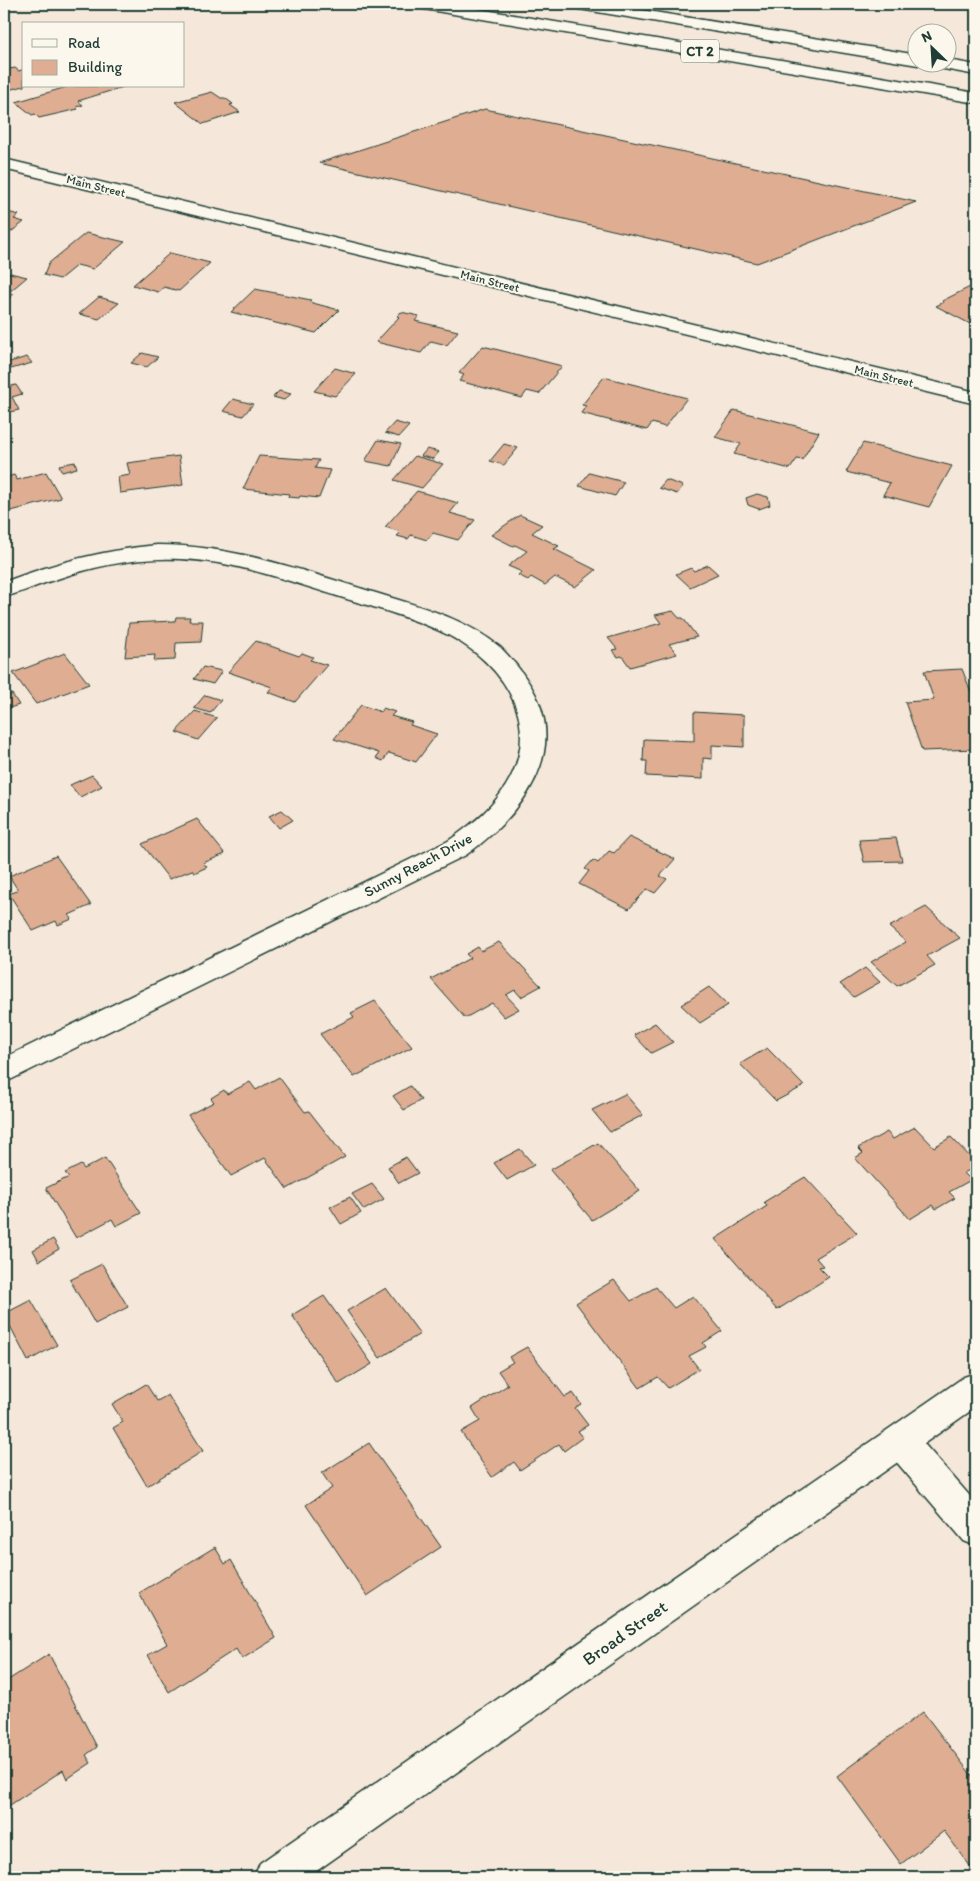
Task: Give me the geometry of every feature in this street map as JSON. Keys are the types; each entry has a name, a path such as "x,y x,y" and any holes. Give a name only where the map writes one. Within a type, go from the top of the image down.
{"main road":[{"name":"CT 2","path":"424,4 976,98"},
{"name":"CT 2","path":"580,4 908,58"},
{"path":"958,67 976,70"},
{"name":"Main Street","path":"4,164 976,398"},
{"name":"Sunny Reach Drive","path":"4,590 73,565 135,553 196,553 233,558 273,568 424,616 472,638 498,658 523,691 532,718 534,742 526,770 511,798 479,833 457,848 4,1071"},
{"name":"Broad Street","path":"274,1877 976,1388"},
{"path":"900,1441 976,1529"}],"building":[{"path":"15,68 19,71 22,70 22,86 4,91 4,70"},
{"path":"63,88 120,88 78,101 83,105 76,107 78,109 39,118 35,114 32,115 16,102"},
{"path":"212,92 221,98 225,98 233,104 230,105 240,112 203,124 175,102"},
{"path":"485,109 916,202 757,263 319,163"},
{"path":"4,211 19,215 14,219 24,222 7,235 4,235"},
{"path":"86,233 125,242 93,269 77,265 60,279 44,275 49,263"},
{"path":"170,253 210,263 179,291 164,287 158,292 133,285"},
{"path":"10,273 27,277 8,293 14,294 4,303 4,278"},
{"path":"976,284 976,327 936,306 944,302 942,301"},
{"path":"255,289 311,300 309,302 339,310 316,333 231,312"},
{"path":"99,297 119,303 99,319 79,314"},
{"path":"401,312 419,316 415,321 458,331 447,345 431,341 421,353 376,342 399,317 397,316"},
{"path":"483,346 562,366 539,394 527,391 522,398 459,381 464,375 459,373"},
{"path":"142,353 158,357 147,367 131,363"},
{"path":"27,357 32,363 11,369 6,363"},
{"path":"335,368 356,374 335,396 314,391"},
{"path":"604,377 687,398 665,427 652,423 647,430 581,413 586,406 582,405"},
{"path":"6,385 7,387 16,385 22,394 12,397 19,410 4,413 4,386"},
{"path":"279,391 291,394 284,400 273,397"},
{"path":"233,399 253,404 243,416 223,411"},
{"path":"734,410 819,432 802,460 797,459 790,469 734,454 741,444 715,437"},
{"path":"395,422 409,426 399,437 385,433"},
{"path":"378,440 401,444 391,466 365,461"},
{"path":"863,443 952,466 929,507 883,495 890,483 846,472"},
{"path":"504,444 518,448 504,465 490,461"},
{"path":"427,449 439,452 433,459 421,456"},
{"path":"179,456 183,485 120,493 118,477 130,475 127,463"},
{"path":"259,456 319,460 315,468 330,470 319,498 288,497 289,494 243,489"},
{"path":"415,456 443,464 422,488 394,480"},
{"path":"75,462 77,468 62,472 59,465"},
{"path":"46,472 61,498 11,511 4,498 4,478 14,475 17,480"},
{"path":"589,473 624,482 615,496 579,486"},
{"path":"666,480 683,486 677,494 659,488"},
{"path":"417,491 458,503 450,513 475,520 458,540 433,533 427,540 411,535 408,539 397,536 401,532 385,527"},
{"path":"757,494 768,497 770,505 759,509 748,505 746,498"},
{"path":"520,515 542,525 532,533 559,546 554,549 596,570 575,587 555,577 545,585 531,577 528,580 518,575 522,572 508,566 527,551 491,535"},
{"path":"708,565 718,574 690,587 676,574 691,568 694,571"},
{"path":"673,611 679,618 683,618 697,637 669,644 677,654 630,667 622,656 618,657 612,650 617,649 608,638 661,623 655,615"},
{"path":"176,617 190,617 189,621 203,621 201,642 176,643 175,660 154,661 155,655 125,657 129,623 175,621"},
{"path":"256,641 299,656 302,653 313,657 310,660 327,665 295,702 268,692 272,687 228,672"},
{"path":"65,653 89,684 36,704 13,673"},
{"path":"203,667 222,671 213,684 194,679"},
{"path":"962,669 975,702 969,702 976,721 976,749 922,751 905,702 934,700 924,671"},
{"path":"12,694 19,705 6,709 4,697"},
{"path":"205,695 221,700 210,713 194,708"},
{"path":"361,705 381,712 383,708 395,712 391,716 412,722 410,725 437,734 416,762 389,753 383,761 376,758 379,753 334,739"},
{"path":"195,711 217,718 198,740 176,732"},
{"path":"694,712 744,715 744,747 712,745 712,759 703,758 703,779 646,776 647,761 643,761 644,739 694,741"},
{"path":"92,775 102,786 80,797 70,785"},
{"path":"282,810 293,820 279,828 269,816"},
{"path":"197,819 225,854 203,863 207,867 194,873 192,870 169,879 142,844"},
{"path":"629,837 675,859 660,876 667,879 655,893 647,889 629,909 579,884 589,871 585,869 593,860 598,863 609,851 614,853"},
{"path":"896,838 902,861 864,862 859,840"},
{"path":"56,856 91,905 69,915 72,919 58,925 56,921 33,931 9,894 18,890 9,876"},
{"path":"926,907 960,938 927,956 935,965 897,986 871,962 906,942 889,927"},
{"path":"499,942 541,986 521,997 515,990 506,995 519,1009 504,1017 492,1003 465,1018 431,979 470,958 466,954 478,947 481,951"},
{"path":"865,968 880,982 854,997 840,984"},
{"path":"709,987 728,1005 700,1023 681,1005"},
{"path":"375,1001 412,1047 354,1077 320,1034 354,1017 351,1013"},
{"path":"655,1023 673,1042 651,1053 634,1035"},
{"path":"767,1048 804,1086 776,1101 740,1064"},
{"path":"279,1077 305,1112 309,1111 345,1157 287,1189 265,1158 231,1176 188,1115 214,1102 211,1098 224,1090 227,1094 250,1082 256,1090"},
{"path":"410,1086 421,1100 404,1110 393,1096"},
{"path":"625,1094 643,1115 610,1132 592,1110"},
{"path":"915,1127 934,1147 951,1137 976,1163 976,1166 964,1173 971,1180 949,1192 955,1198 936,1209 933,1205 910,1219 855,1158 863,1153 858,1148 887,1132 893,1139"},
{"path":"598,1143 640,1191 592,1220 550,1170"},
{"path":"520,1149 534,1165 507,1180 494,1163"},
{"path":"406,1157 418,1173 399,1183 388,1167"},
{"path":"105,1158 141,1213 116,1226 112,1219 76,1238 46,1188 69,1177 65,1173 81,1165 84,1169"},
{"path":"805,1177 857,1233 816,1258 823,1266 819,1267 829,1277 777,1310 715,1239 767,1206 764,1202"},
{"path":"372,1184 384,1199 364,1210 352,1194"},
{"path":"350,1197 361,1213 341,1224 330,1207"},
{"path":"53,1239 59,1249 39,1261 33,1250"},
{"path":"102,1264 128,1307 95,1324 70,1280"},
{"path":"614,1280 631,1301 656,1287 674,1308 693,1296 722,1331 703,1343 706,1347 689,1356 699,1369 668,1388 658,1377 640,1388 576,1303"},
{"path":"386,1288 420,1334 380,1358 347,1311"},
{"path":"324,1296 372,1364 339,1384 292,1315"},
{"path":"31,1300 57,1345 28,1361 4,1314"},
{"path":"527,1347 565,1397 573,1393 581,1404 575,1408 588,1425 578,1431 583,1437 564,1451 559,1444 520,1470 514,1462 492,1477 461,1432 480,1421 472,1408 508,1385 498,1371 513,1362 509,1357"},
{"path":"146,1384 157,1401 168,1395 203,1451 147,1486 113,1428 123,1422 112,1404"},
{"path":"369,1443 441,1547 367,1596 306,1505 332,1488 322,1473"},
{"path":"215,1547 225,1564 231,1560 276,1638 242,1659 236,1649 169,1692 148,1655 167,1644 139,1593"},
{"path":"49,1654 97,1747 86,1755 91,1763 67,1779 63,1770 7,1807 4,1799 4,1680 5,1682"},
{"path":"923,1712 976,1781 976,1874 944,1831 901,1864 837,1776"}]}
